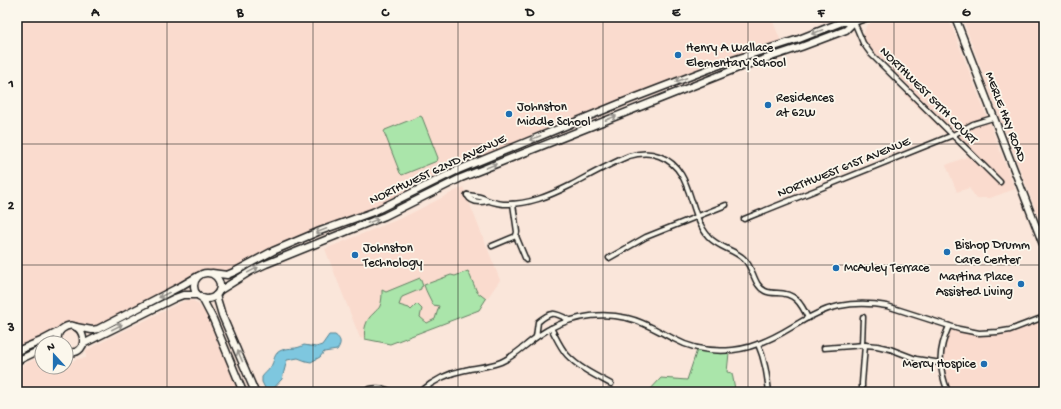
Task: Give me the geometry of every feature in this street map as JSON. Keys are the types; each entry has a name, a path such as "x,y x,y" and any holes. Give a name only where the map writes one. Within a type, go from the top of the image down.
{"street":[{"name":"NORTHWEST 62ND AVENUE","path":"212,274 227,275 273,251 320,231 374,212 458,170 626,101 730,61 799,39 842,22 868,17"},
{"name":"MERLE HAY ROAD","path":"955,17 993,118 1042,236 1044,247"},
{"name":"NORTHWEST 62ND AVENUE","path":"218,293 251,271 385,216 461,178 738,68 846,30 853,20"},
{"name":"NORTHWEST 59TH COURT","path":"853,20 863,43 871,54 1000,182"},
{"name":"NORTHWEST 61ST AVENUE","path":"744,219 953,135 973,124 993,118"},
{"path":"487,201 513,204 542,198 636,154 650,154 664,158 680,171 686,184 696,217 710,239 718,245 744,258 759,287 771,293 786,294 794,297 800,303 808,318"},
{"path":"513,204 517,232 516,236 526,260"},
{"path":"609,258 646,237 726,205"},
{"path":"492,246 516,236"},
{"path":"17,351 41,341 65,327 70,326 85,330 98,329 181,286 202,273 207,272 217,276 220,281 218,293 222,315 255,392"},
{"path":"198,276 195,280 195,291 200,296 213,319 243,392"},
{"path":"83,344 175,298 183,295 200,296 207,299 212,298 218,293"},
{"path":"420,392 446,375 466,369 486,367 502,361 518,352 551,328 570,320 597,316 615,316 626,318 646,324 684,344 714,350 734,350 758,344 818,313 839,306 863,304 886,306 949,326 979,333 998,332 1017,328 1044,317"},
{"path":"536,338 538,322 547,315 557,314 570,320"},
{"path":"862,392 863,317"},
{"path":"948,392 942,372 941,352 944,338 949,326"},
{"path":"74,352 80,349 84,339 83,334 76,327"},
{"path":"551,328 561,346 573,361 611,384"},
{"path":"58,335 61,330"},
{"path":"758,344 764,359 768,392"},
{"path":"824,348 863,345 877,346 916,359 941,363"},
{"path":"17,361 34,353"},
{"path":"362,392 374,388 392,392"}],"shaded area":[{"path":"17,17 771,17 780,39 777,46 730,61 458,170 416,191 231,271 221,272 203,269 188,279 96,326 81,326 67,323 46,335 34,335 34,341 17,349"},
{"path":"881,17 948,17 1015,189 990,198 977,199 969,188 957,192 946,165 969,156 905,95 911,88 882,59 881,60 877,57 864,38 866,26"},
{"path":"962,17 1044,17 1044,231 987,84"},
{"path":"463,187 500,280 479,310 390,344 360,338 325,249 404,217"},
{"path":"184,301 194,301 202,310 207,307 243,392 17,392 17,368 34,360 34,375 74,375 74,360 86,358 87,350"},
{"path":"1044,317 1044,392 948,392 945,384 941,352 949,326 969,331 998,332"}],"green space":[{"path":"420,116 422,117 438,158 437,161 402,175 384,132 385,130"},
{"path":"468,271 477,292 486,299 479,310 390,344 365,339 364,332 369,318 380,307 382,290 386,292 420,278 423,286 421,289 402,297 399,305 411,310 417,304 422,309 420,317 427,323 435,319 439,306 433,305 424,285 451,275 455,276"},
{"path":"697,350 713,353 729,353 727,372 732,373 735,389 734,392 648,392 661,378 687,380"}],"water":[{"path":"329,335 335,335 339,338 340,345 337,350 324,352 320,357 311,362 298,358 287,360 282,379 270,392 267,392 262,382 262,377 272,365 279,351 304,345 316,347 322,345"}],"place":[{"name":"Henry A Wallace Elementary School","path":"678,55"},
{"name":"Residences at 62W","path":"768,105"},
{"name":"Johnston Middle School","path":"509,114"},
{"name":"Bishop Drumm Care Center","path":"947,252"},
{"name":"Johnston Technology","path":"355,255"},
{"name":"McAuley Terrace","path":"836,268"},
{"name":"Martina Place Assisted Living","path":"1021,284"},
{"name":"Mercy Hospice","path":"984,364"}]}
